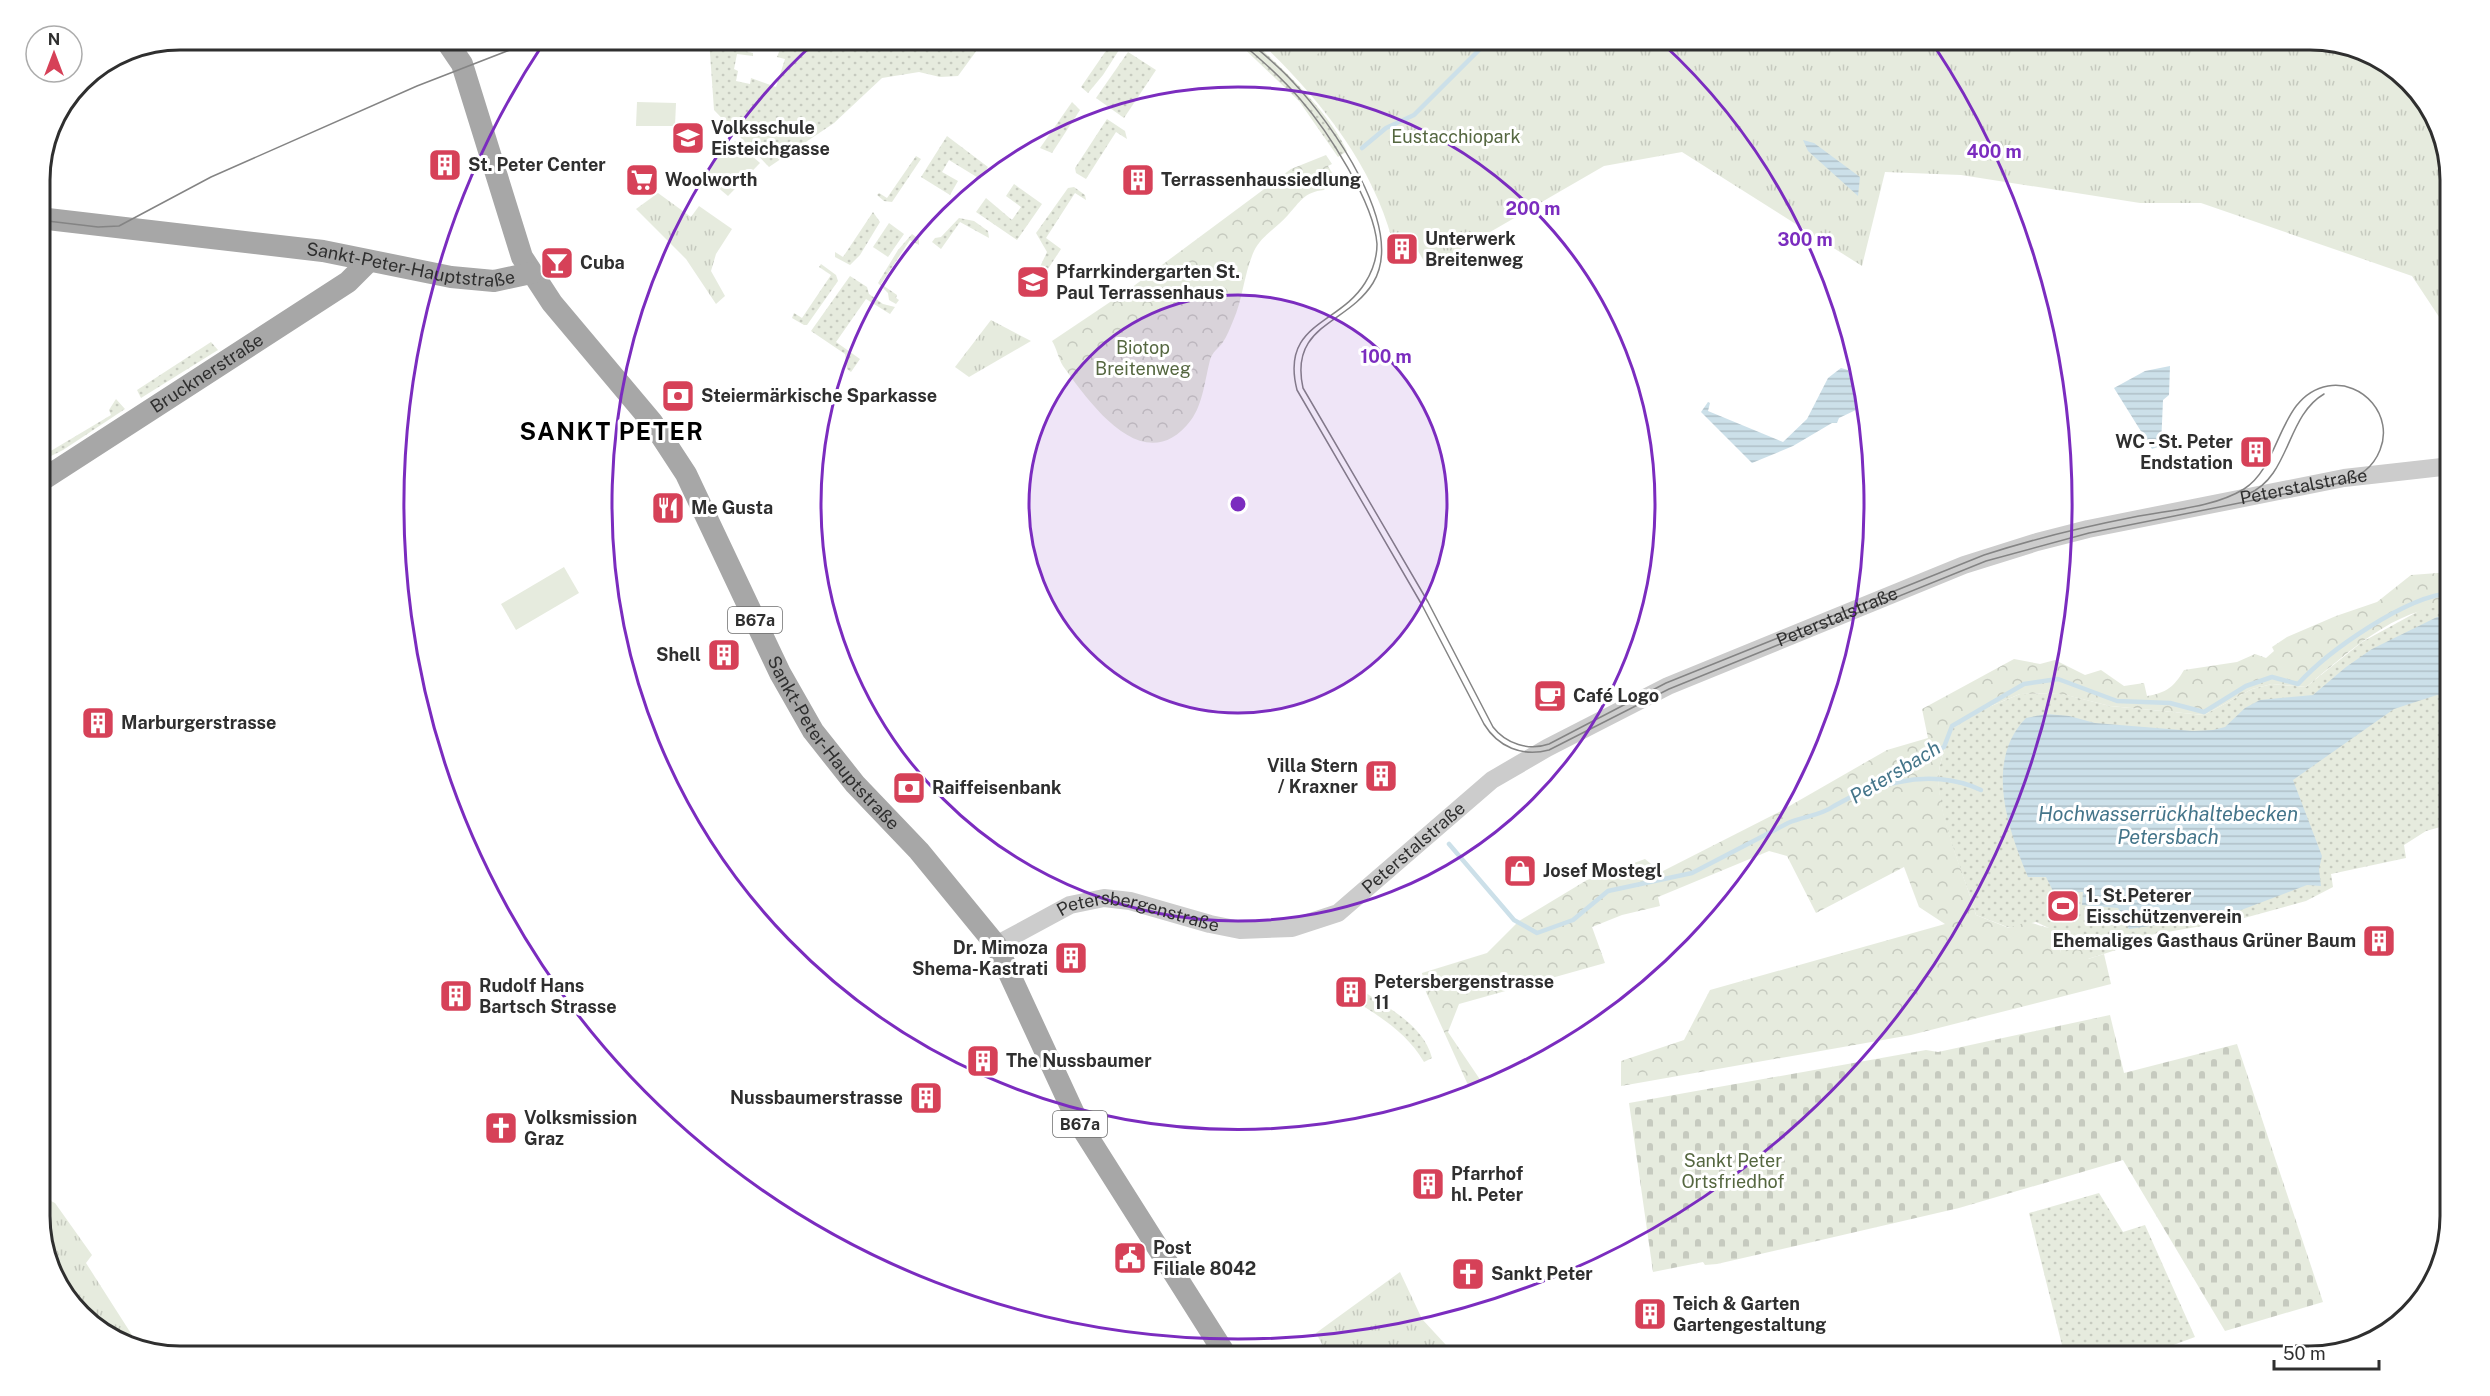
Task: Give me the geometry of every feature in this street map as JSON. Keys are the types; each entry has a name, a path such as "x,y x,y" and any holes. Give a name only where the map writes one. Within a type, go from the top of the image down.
{"main road":[{"name":"B67a","path":"452,50 462,64 515,241 531,273"},
{"name":"Sankt-Peter-Hauptstraße","path":"50,219 303,248 451,277 494,281 531,273 588,348 652,422 681,466 780,673 813,730 855,784 919,851 996,945 1077,1120 1220,1346"},
{"name":"Brucknerstraße","path":"50,475 348,282 369,261"}],"street":[{"name":"Peterstalstraße","path":"1292,928 1338,913 1492,780 1552,745 1668,687 1964,565 2037,542 2107,526 2358,476 2440,467"},
{"name":"Petersbergenstraße","path":"996,945 1070,905 1104,897 1130,901 1210,924 1240,930 1292,928"}],"green space":[{"path":"710,50 745,50 753,53 753,56 737,54 734,69 738,71 736,81 750,84 751,78 776,87 785,59 777,57 780,50 977,50 958,76 940,77 919,72 882,78 834,123 769,167 714,110"},
{"path":"1106,50 1119,50 1088,93 1081,87"},
{"path":"1246,50 1261,50 1275,62 1330,122 1347,151 1338,157 1299,101"},
{"name":"Eustacchiopark","path":"1269,50 2311,50 2344,54 2376,67 2403,87 2414,100 2431,130 2440,171 2440,318 2412,276 2201,203 2140,203 1961,175 1885,172 1862,266 1682,152 1604,166 1428,268 1408,234 1392,239 1383,210 1355,156 1320,105"},
{"path":"1295,50 1321,50 1309,63"},
{"path":"1128,52 1156,70 1124,118 1096,98"},
{"path":"637,102 676,103 675,126 636,126"},
{"path":"1072,102 1080,110 1052,153 1040,148"},
{"path":"1107,119 1125,131 1127,139 1116,132 1086,179 1076,173 1075,168"},
{"path":"947,136 988,167 980,179 949,160 942,172 958,181 950,195 921,177"},
{"path":"735,141 760,163 728,196 702,174"},
{"name":"Biotop Breitenweg","path":"1326,155 1332,164 1328,166 1334,176 1324,190 1303,198 1284,220 1261,240 1254,251 1236,313 1224,340 1211,357 1201,399 1191,420 1173,437 1156,443 1138,440 1120,430 1088,399 1075,382 1061,363 1052,341 1131,288 1291,169"},
{"path":"916,156 921,159 892,202 884,201 877,195 879,193 887,198"},
{"path":"1014,184 1042,204 1017,240 976,212 986,198 1012,220 1021,207 1006,196"},
{"path":"1074,187 1085,195 1086,200 1075,193 1046,238 1061,249 1044,275 1038,271 1047,252 1036,233 1068,188"},
{"path":"658,193 691,217 699,206 732,229 716,254 711,271 725,296 716,304 686,259 636,209"},
{"path":"873,212 880,222 860,255 850,265 835,257 835,252 843,257"},
{"path":"959,218 974,221 988,231 989,238 960,222 941,249 932,242 935,238 941,237"},
{"path":"889,223 904,234 888,257 873,247"},
{"path":"912,234 919,239 919,245 910,240 881,284 897,295 896,298 899,300 896,304 889,300 888,293 878,283 898,250"},
{"path":"821,264 836,275 838,281 807,325 804,325 792,318 794,313 802,318 831,275 819,267"},
{"path":"850,276 867,287 869,294 883,304 895,307 890,314 866,299 836,342 860,359 851,372 847,369 845,354 811,331"},
{"path":"991,320 1031,341 969,377 955,367"},
{"path":"211,342 218,350 141,398 137,390"},
{"path":"116,399 125,409 50,456 50,451 111,415 109,410"},
{"path":"564,567 579,593 516,630 501,604"},
{"path":"2440,573 2440,607 2411,614 2373,634 2306,687 2272,684 2252,689 2204,715 2110,706 2058,693 2020,694 1974,713 1953,726 1940,765 1939,787 1946,824 1976,915 2009,928 2032,923 2078,932 2062,939 2060,953 2085,946 2088,959 2104,954 2111,984 1911,1035 1621,1086 1621,1061 1684,1040 1710,990 1945,924 1919,907 1904,867 1816,913 1787,856 1769,851 1658,897 1660,906 1622,915 1592,927 1605,963 1459,1004 1448,1032 1481,1081 1468,1085 1426,992 1422,973 1487,953 1519,921 1587,880 1645,859 1661,872 1779,812 1887,750 1928,738 1922,709 2014,659 2040,664 2055,660 2085,675 2101,670 2124,686 2144,683 2147,696 2154,695 2169,688 2184,670 2237,662 2255,654 2266,658 2274,651 2272,647 2287,637 2336,616 2377,602 2411,575"},
{"path":"2428,606 2440,606 2440,827 2426,831 2404,845 2406,858 2331,874 2333,887 2306,901 2237,920 2144,936 2119,949 2088,959 2060,953 2062,939 2076,932 2049,928 2036,922 2010,928 1976,915 1951,843 1941,805 1939,771 1953,726 1974,713 2020,694 2059,693 2110,706 2204,715 2252,689 2272,684 2306,687 2362,642"},
{"path":"1357,987 1412,1025 1427,1046 1432,1058 1424,1062 1410,1042 1401,1034 1383,1019 1353,1000"},
{"name":"Sankt Peter Ortsfriedhof","path":"2110,1015 2124,1073 2237,1044 2323,1302 2225,1331 2123,1160 1959,1208 1717,1264 1705,1265 1703,1262 1653,1272 1629,1103 1926,1050 1938,1052"},
{"path":"2099,1193 2123,1232 2145,1225 2195,1337 2171,1346 2062,1346 2029,1213"},
{"path":"50,1200 55,1203 92,1255 86,1263 134,1338 107,1325 71,1289 56,1258 52,1242"},
{"path":"1400,1272 1422,1319 1446,1346 1323,1346 1316,1333"}],"water":[{"path":"1803,140 1814,143 1860,177 1858,196 1808,151"},
{"path":"2170,366 2169,395 2163,400 2161,446 2152,449 2114,388 2145,371"},
{"path":"1841,368 1848,370 1858,409 1793,446 1752,463 1701,412 1708,402 1710,403 1708,411 1783,442 1807,419 1828,378"},
{"name":"Hochwasserrückhaltebecken Petersbach","path":"2440,617 2440,695 2394,709 2293,780 2322,856 2319,869 2321,886 2307,885 2228,915 2129,929 2118,908 2082,905 2083,892 2053,891 2046,877 2028,877 2013,838 2004,796 2003,775 2006,754 2013,735 2026,718 2047,714 2069,716 2095,723 2193,731 2213,730 2225,727 2245,708 2260,700 2313,695 2372,649"}],"waterway":[{"path":"1362,148 1386,128 1414,115 1479,50"},
{"name":"Petersbach","path":"1449,844 1514,920 1537,933 1573,920 1608,891 1692,873 1788,823 1829,809 1944,747 1952,726 2024,684 2058,679 2117,701 2170,703 2204,712 2246,686 2272,677 2298,684 2328,656 2369,627 2412,604 2440,595"},
{"path":"1867,788 1909,780 1930,779 1961,783 1981,790"}],"tram line":[{"path":"50,221 98,227 119,226 211,177 417,86 510,50"},
{"path":"1250,50 1300,99 1335,147 1348,167 1368,208 1377,244 1374,264 1365,283 1354,297 1304,338 1297,351 1294,368 1297,390 1422,605 1484,724 1496,739 1520,751 1549,750 1669,689 1986,561 2089,533 2340,483 2364,471 2380,450 2383,425 2372,403 2353,389 2328,386 2312,392 2299,403 2289,416 2266,464 2256,478 2244,489 2232,495 2190,508 2077,529 1984,555 1666,683 1549,744 1534,747 1511,742 1493,727 1428,602 1303,388 1301,367 1304,350 1323,327 1362,297 1373,283 1381,260 1380,234 1360,176 1344,148 1288,76 1259,50"},
{"path":"2248,494 2262,486 2272,474 2302,417 2324,394"}],"place":[{"name":"Volksschule Eisteichgasse","path":"688,138"},
{"name":"St. Peter Center","path":"445,165"},
{"name":"Woolworth","path":"642,180"},
{"name":"Terrassenhaussiedlung","path":"1138,180"},
{"name":"Unterwerk Breitenweg","path":"1402,249"},
{"name":"Cuba","path":"557,263"},
{"name":"Pfarrkindergarten St. Paul Terrassenhaus","path":"1033,282"},
{"name":"Steiermärkische Sparkasse","path":"678,396"},
{"name":"WC - St. Peter Endstation","path":"2256,452"},
{"name":"Me Gusta","path":"668,508"},
{"name":"Shell","path":"724,655"},
{"name":"Café Logo","path":"1550,696"},
{"name":"Marburgerstrasse","path":"98,723"},
{"name":"Villa Stern / Kraxner","path":"1381,776"},
{"name":"Raiffeisenbank","path":"909,788"},
{"name":"Josef Mostegl","path":"1520,871"},
{"name":"1. St.Peterer Eisschützenverein","path":"2063,906"},
{"name":"Ehemaliges Gasthaus Grüner Baum","path":"2379,941"},
{"name":"Dr. Mimoza Shema-Kastrati","path":"1071,958"},
{"name":"Petersbergenstrasse 11","path":"1351,992"},
{"name":"Rudolf Hans Bartsch Strasse","path":"456,996"},
{"name":"The Nussbaumer","path":"983,1061"},
{"name":"Nussbaumerstrasse","path":"926,1098"},
{"name":"Volksmission Graz","path":"501,1128"},
{"name":"Pfarrhof hl. Peter","path":"1428,1184"},
{"name":"Post Filiale 8042","path":"1130,1258"},
{"name":"Sankt Peter","path":"1468,1274"},
{"name":"Teich & Garten Gartengestaltung","path":"1650,1314"}],"district":[{"name":"SANKT PETER","path":"612,432"}]}
